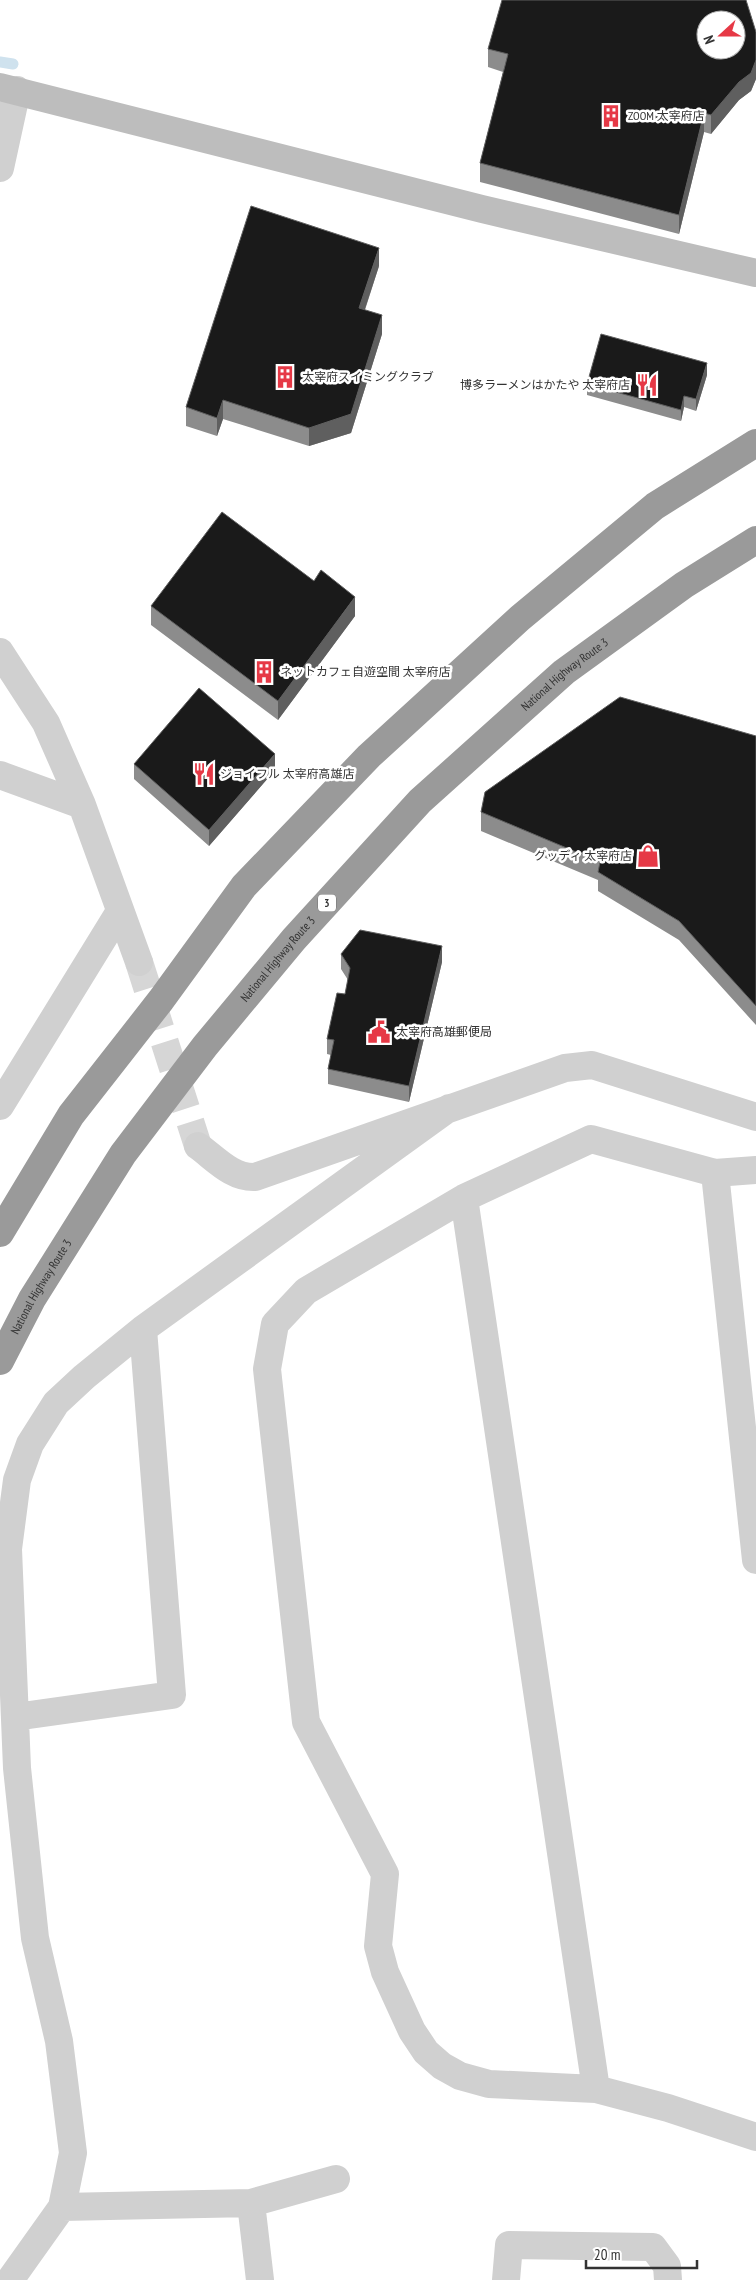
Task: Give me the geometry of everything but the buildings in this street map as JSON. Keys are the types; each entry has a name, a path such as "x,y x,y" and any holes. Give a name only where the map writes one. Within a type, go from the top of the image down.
{"highway":[{"path":"0,1233 71,1115 161,1000 244,886 369,756 520,618 655,506 756,443"},
{"name":"National Highway Route 3","path":"0,1361 32,1299 123,1154 205,1046 294,939 420,801 564,672 684,585 756,540"}],"street":[{"path":"0,168 9,88 473,207 756,273"},
{"path":"0,652 46,723 82,804 139,962"},
{"path":"0,775 82,804"},
{"path":"0,1106 120,911"},
{"path":"198,1146 236,1174 245,1178 255,1177 565,1068 592,1065 756,1117"},
{"path":"10,2280 62,2207 73,2154 59,2041 36,1938 17,1768 8,1550 17,1480 30,1444 56,1403 84,1377 143,1329 449,1108"},
{"path":"756,1170 716,1173 591,1139 464,1198 306,1291 275,1324 267,1369 306,1722 385,1874 378,1946 385,1972 412,2031 426,2052 442,2066 460,2076 489,2084 596,2089 668,2108 756,2137"},
{"path":"716,1173 756,1560"},
{"path":"464,1198 596,2089"},
{"path":"15,1716 172,1695 143,1329"},
{"path":"62,2207 251,2203 336,2179"},
{"path":"251,2203 260,2280"},
{"path":"506,2280 509,2245 653,2247 667,2266 668,2280"}],"waterway":[{"path":"0,62 13,64"}],"tunnel":[{"path":"139,962 198,1146"}],"place":[{"name":"ZOOM 太宰府店","path":"611,116"},
{"name":"太宰府スイミングクラブ","path":"285,377"},
{"name":"博多ラーメンはかたや 太宰府店","path":"647,385"},
{"name":"ネットカフェ自遊空間 太宰府店","path":"264,672"},
{"name":"ジョイフル 太宰府高雄店","path":"204,774"},
{"name":"グッディ 太宰府店","path":"648,856"},
{"name":"太宰府高雄郵便局","path":"379,1032"}]}
